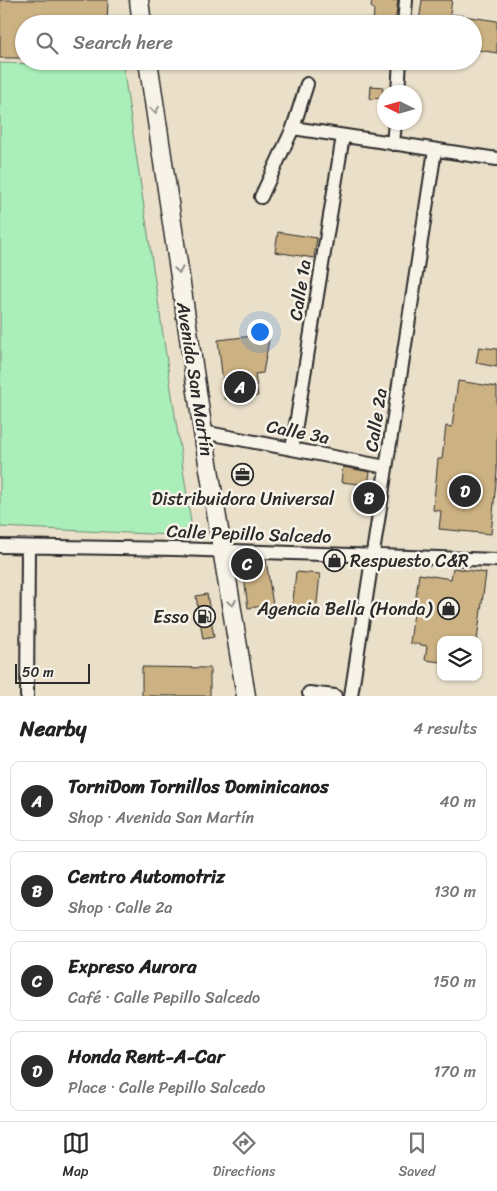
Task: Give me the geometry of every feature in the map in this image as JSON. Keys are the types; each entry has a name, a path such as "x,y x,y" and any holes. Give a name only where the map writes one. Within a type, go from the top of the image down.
{"main road":[{"path":"139,0 141,15"},
{"name":"Avenida San Martín","path":"149,70 203,432 246,696"}],"street":[{"path":"405,15 406,0"},
{"path":"398,85 399,70"},
{"path":"261,197 294,128 307,84"},
{"path":"294,128 497,159"},
{"path":"393,144 394,130"},
{"name":"Calle 1a","path":"292,449 343,136"},
{"name":"Calle 2a","path":"351,696 435,150"},
{"name":"Calle 3a","path":"203,432 386,467"},
{"name":"Calle Pepillo Salcedo","path":"0,546 222,550 497,560"},
{"path":"27,696 28,547"},
{"path":"309,693 335,696"}],"green space":[{"path":"0,63 15,63 15,70 124,70 193,536 0,527"}],"building":[{"path":"0,0 108,0 107,15 15,15 15,58 0,58"},
{"path":"372,0 398,0 396,15 374,15 374,9 371,7"},
{"path":"422,0 452,0 450,14 457,15 420,15"},
{"path":"482,19 497,21 497,53 482,50"},
{"path":"371,86 377,86 377,98 370,99"},
{"path":"278,232 317,238 314,258 275,252"},
{"path":"270,334 263,373 255,374 258,396 225,399 218,340"},
{"path":"479,347 497,349 497,367 476,363"},
{"path":"458,381 497,387 497,472 491,534 439,529 441,511 433,510 438,459 442,459 446,426 452,427"},
{"path":"343,467 370,472 368,485 341,482"},
{"path":"242,560 266,560 273,605 248,608"},
{"name":"Agencia Bella (Honda)","path":"453,568 486,573 478,636 437,636 437,662 425,660 427,646 410,643 419,574 451,579"},
{"path":"296,572 320,574 316,613 292,610"},
{"name":"Esso","path":"207,594 214,637 203,639 196,596"},
{"path":"142,667 210,668 210,696 142,696"}],"place":[{"name":"TorniDom Tornillos Dominicanos","path":"240,387"},
{"name":"Distribuidora Universal","path":"243,474"},
{"name":"Honda Rent-A-Car","path":"465,491"},
{"name":"Centro Automotriz","path":"369,498"},
{"name":"Respuesto C&R","path":"334,561"},
{"name":"Expreso Aurora","path":"247,564"},
{"name":"Agencia Bella (Honda)","path":"448,609"},
{"name":"Esso","path":"205,617"}]}
